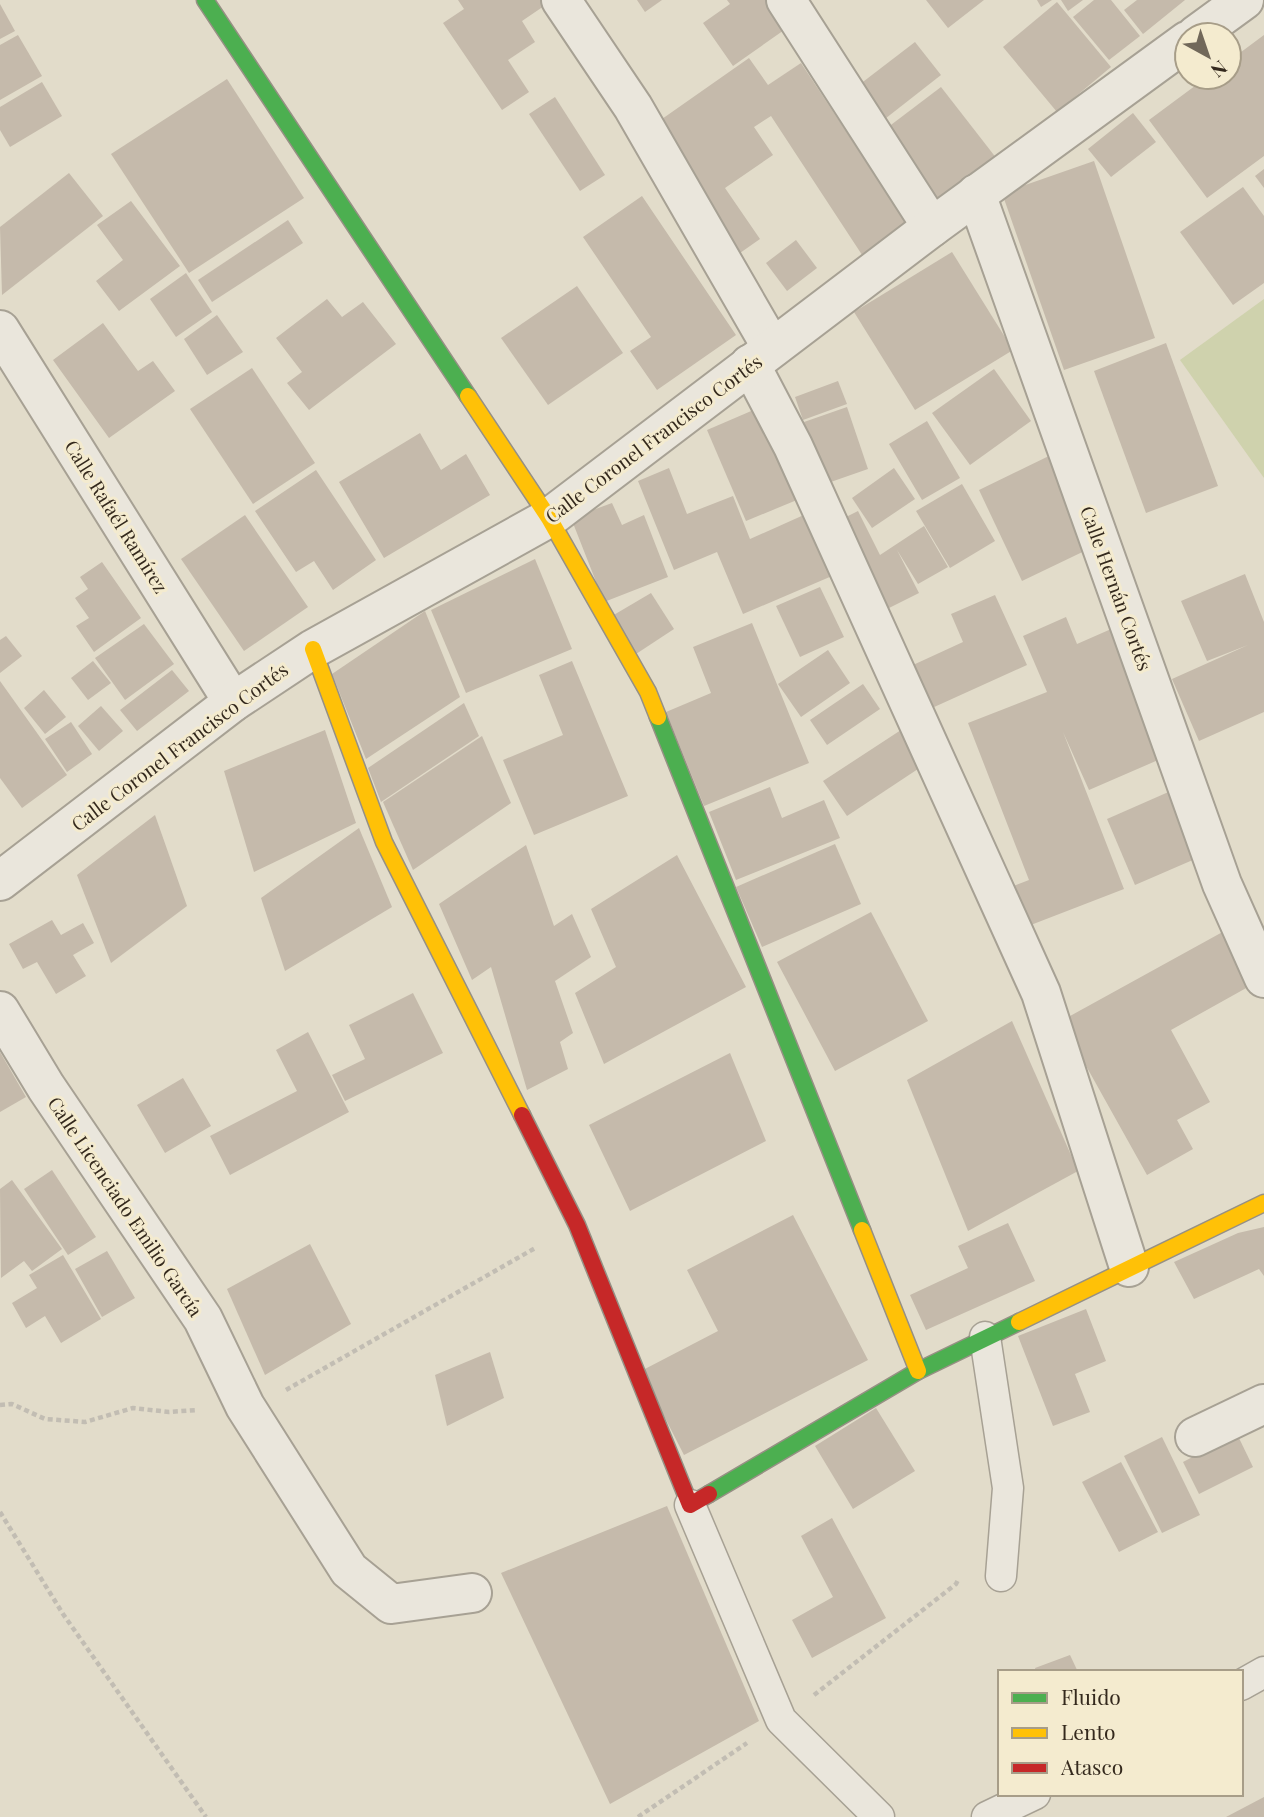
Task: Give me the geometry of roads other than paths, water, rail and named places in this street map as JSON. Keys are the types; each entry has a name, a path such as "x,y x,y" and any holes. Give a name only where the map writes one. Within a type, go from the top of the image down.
{"street":[{"path":"205,0 550,518 648,692 918,1371"},
{"path":"561,0 633,107 761,356 793,446 1041,993 1129,1267"},
{"path":"786,0 932,227"},
{"path":"1215,21 1244,0"},
{"name":"Calle Coronel Francisco Cortés","path":"0,881 233,702 313,649 550,518 976,194 1173,51"},
{"name":"Calle Hernán Cortés","path":"976,194 1222,884 1264,978"},
{"name":"Calle Rafaél Ramírez","path":"0,330 233,702"},
{"path":"313,649 384,842 577,1225 690,1505 918,1371 1264,1203"},
{"name":"Calle Licenciado Emilio García","path":"0,1011 46,1087 203,1319 245,1406 349,1570 391,1604 472,1594"},
{"path":"1195,1437 1264,1404"}],"lane":[{"path":"985,1337 1008,1488 1001,1576"},
{"path":"690,1505 781,1720 879,1817"},
{"path":"1243,1684 1264,1672"},
{"path":"987,1817 1031,1796"}]}
